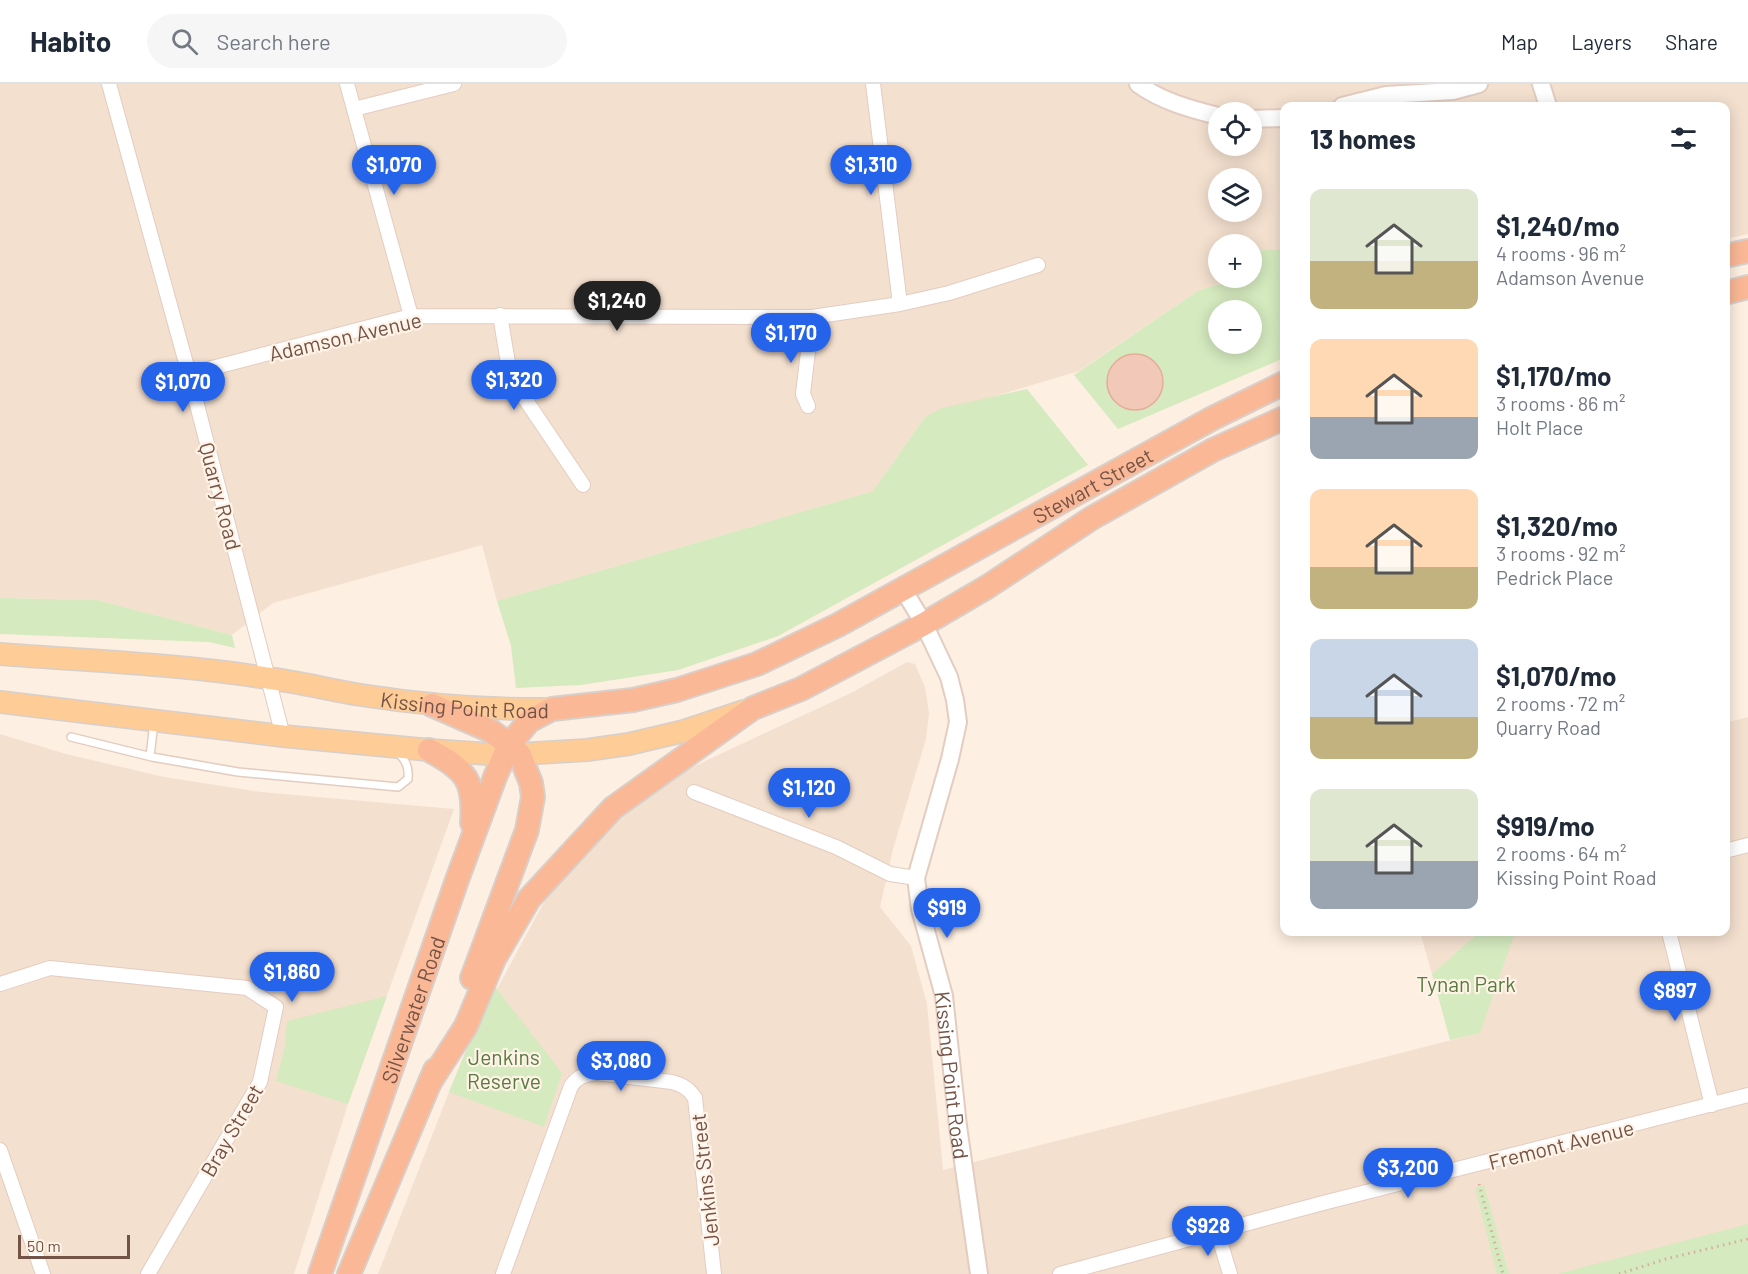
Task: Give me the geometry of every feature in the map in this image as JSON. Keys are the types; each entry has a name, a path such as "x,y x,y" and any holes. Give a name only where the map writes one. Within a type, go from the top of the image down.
{"highway":[{"path":"1730,255 1748,251"},
{"path":"1730,292 1748,287"},
{"name":"Stewart Street","path":"903,589 1203,424 1280,385"},
{"name":"Stewart Street","path":"924,624 987,587 1092,518 1213,450 1280,420"},
{"name":"Kissing Point Road","path":"552,709 633,700 677,690 757,663 838,625 903,589"},
{"path":"753,708 801,689 924,624"},
{"path":"432,705 491,730 511,752"},
{"name":"Silverwater Road","path":"430,1082 466,1026 495,959 530,899 613,808 753,708"},
{"name":"Silverwater Road","path":"320,1274 457,880 511,752 529,722 552,709"},
{"path":"429,750 459,768 471,789 473,806 471,846"},
{"name":"Silverwater Road","path":"349,1274 469,985 527,830 533,797 531,783 511,752"}],"main road":[{"name":"Kissing Point Road","path":"0,654 217,671 432,705 499,710 552,709"},
{"path":"0,702 284,736 429,750 511,752 587,750 657,738 753,708"}],"street":[{"name":"Quarry Road","path":"109,84 189,374 284,736"},
{"path":"347,84 411,316"},
{"path":"354,109 454,84"},
{"path":"873,84 900,304"},
{"path":"1138,84 1178,105 1208,113"},
{"path":"1386,95 1406,84"},
{"path":"1358,102 1386,95 1453,91 1479,84"},
{"path":"1541,84 1547,102"},
{"path":"1262,119 1280,118"},
{"name":"Adamson Avenue","path":"189,374 411,316 812,317 900,304 949,293 1038,265"},
{"path":"500,315 509,369 519,390 583,485"},
{"path":"808,406 803,394 812,317"},
{"name":"Kissing Point Road","path":"903,589 924,624 949,677 958,722 950,759 916,878 920,909 944,996 969,1212 979,1274"},
{"path":"694,792 837,847 890,874 916,878"},
{"path":"1730,849 1748,844"},
{"path":"1670,936 1712,1105"},
{"name":"Bray Street","path":"0,984 50,968 247,988 276,1007 260,1082 148,1274"},
{"name":"Jenkins Street","path":"503,1274 571,1086 576,1079 596,1073 672,1082 683,1085 695,1098 714,1274"},
{"name":"Fremont Avenue","path":"1060,1274 1217,1231 1748,1095"},
{"path":"0,1150 43,1274"},
{"path":"1217,1231 1230,1274"}],"lane":[{"path":"150,756 155,720"},
{"path":"71,737 150,756 238,772 398,787 408,779 409,768 402,756 387,746"}],"path":[{"path":"1479,1184 1503,1274"},
{"path":"1619,1274 1666,1259 1748,1239"}],"shaded area":[{"path":"0,84 1748,84 1748,234 1730,238 1730,102 1280,102 1280,249 1262,250 1262,234 1208,234 1208,288 1199,290 1079,371 925,417 873,491 497,601 482,545 273,603 232,635 97,600 0,598"},
{"path":"907,662 915,664 925,687 929,713 926,739 893,849 880,907 911,946 927,1004 943,1170 1479,1033 1513,936 1730,936 1730,722 1748,717 1748,1274 378,1274 449,1092 497,989 550,891 615,819 686,770 851,693"},
{"path":"0,734 66,754 164,777 261,792 454,809 348,1104 294,1274 0,1274"},
{"path":"1421,936 1475,936 1432,974"}],"green space":[{"path":"1280,249 1280,360 1118,429 1074,375 1199,290 1208,288 1262,288 1262,250"},
{"path":"1027,389 1088,465 778,636 678,670 581,685 516,688 511,646 497,601 873,491 925,417 942,408"},
{"path":"0,598 97,600 232,635 235,648 209,642 0,634"},
{"name":"Tynan Park","path":"1475,936 1514,936 1480,1033 1450,1040 1432,974"},
{"name":"Jenkins Reserve","path":"493,984 562,1073 544,1127 449,1092"},
{"path":"387,996 348,1104 276,1081 285,1046 287,1021"},
{"path":"1484,1185 1509,1274 1497,1274 1475,1188"},
{"path":"1748,1224 1748,1274 1557,1274"}],"building":[{"path":"1135,354 1155,362 1163,382 1155,402 1135,410 1115,402 1107,382 1115,362"}]}
